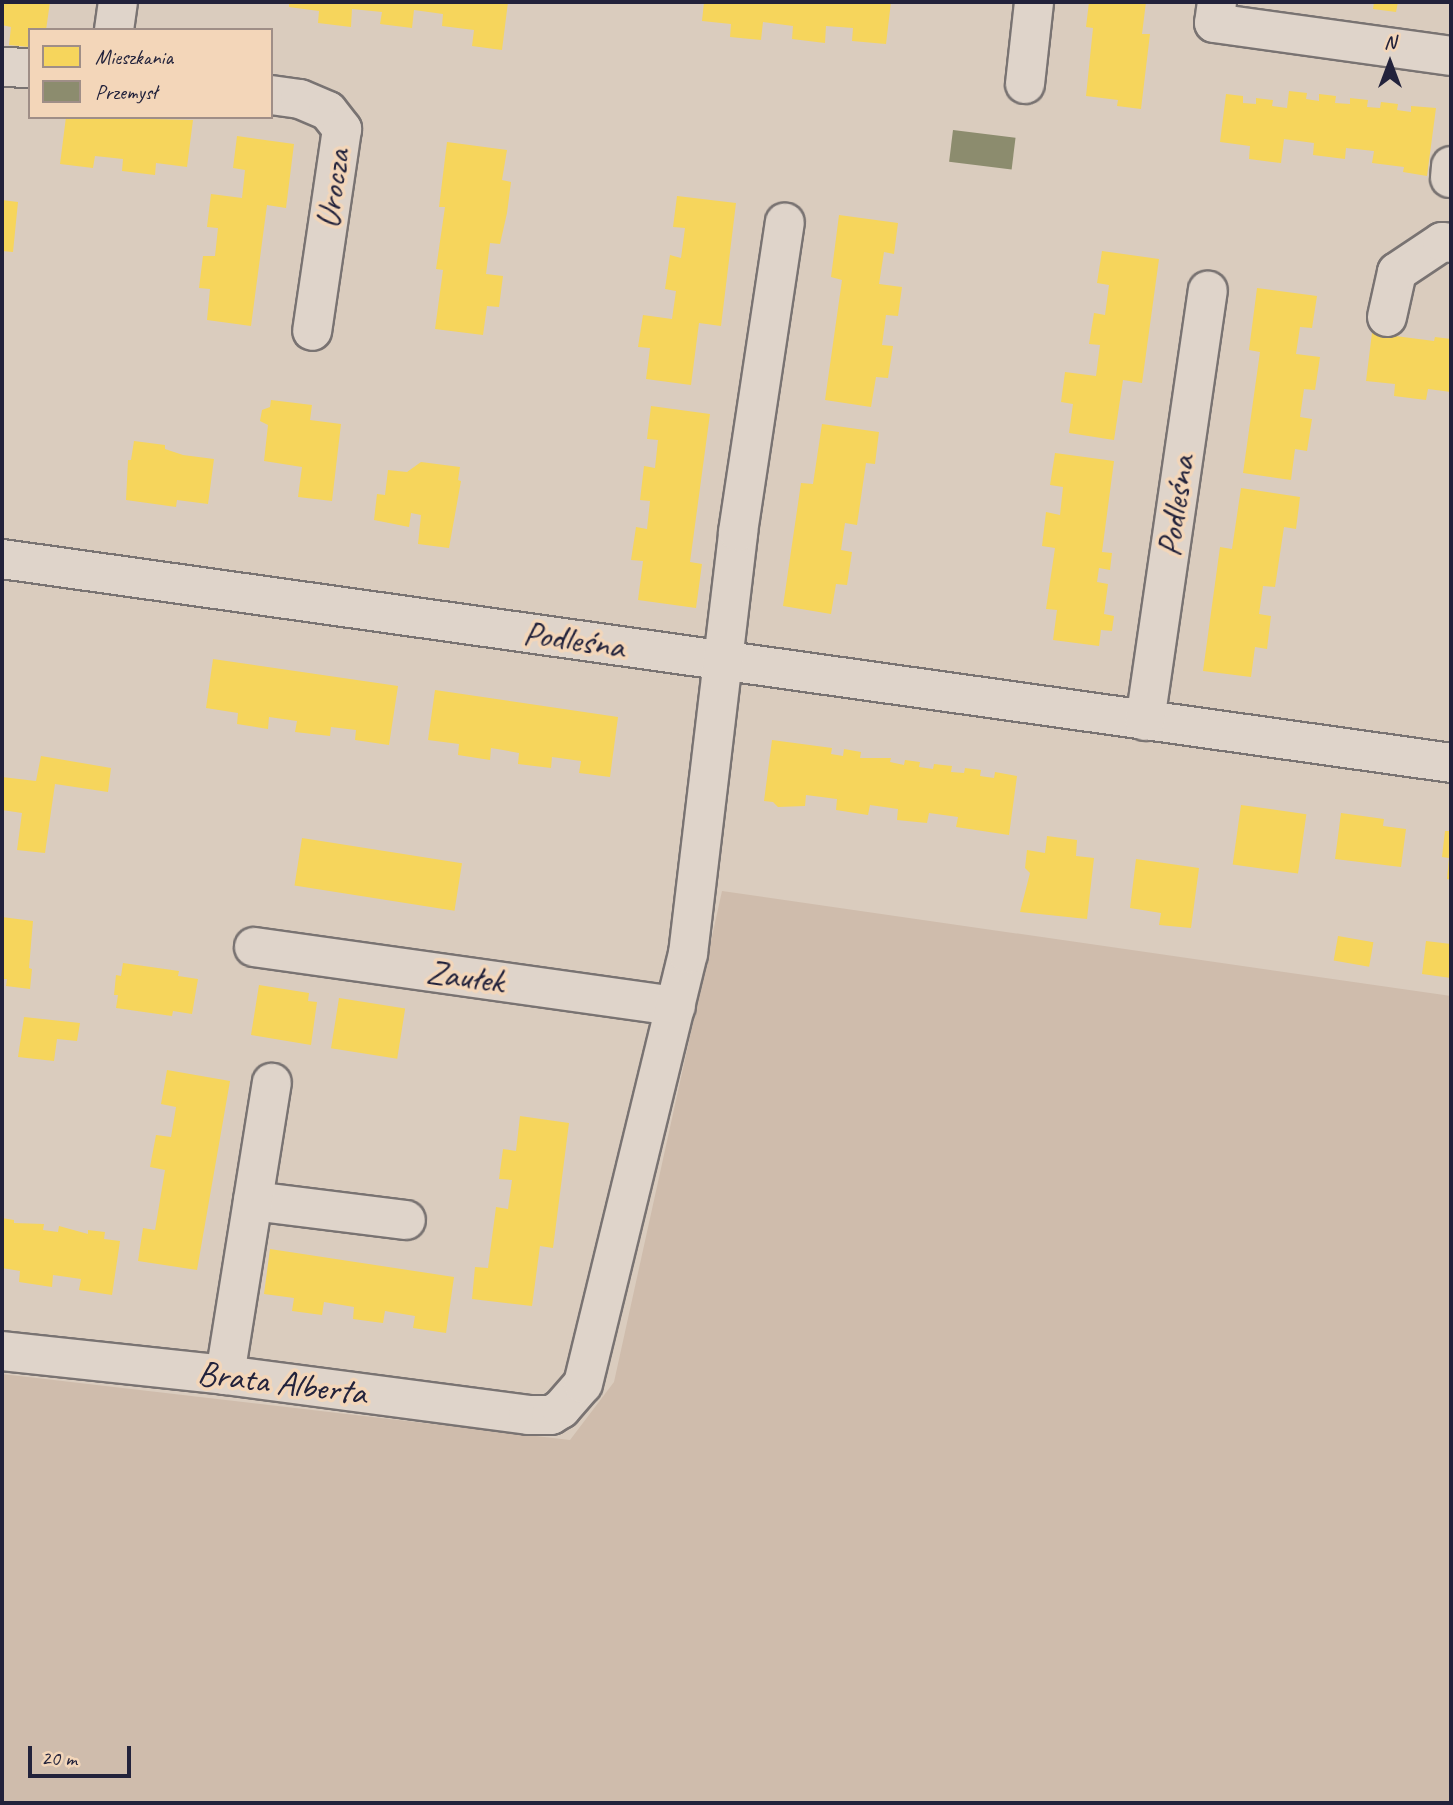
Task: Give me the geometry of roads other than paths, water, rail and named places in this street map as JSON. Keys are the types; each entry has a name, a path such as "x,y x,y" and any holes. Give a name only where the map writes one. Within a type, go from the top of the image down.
{"street":[{"path":"114,28 118,2"},
{"path":"1025,84 1034,2"},
{"path":"1217,2 1214,23 1451,56"},
{"path":"2,67 28,68"},
{"name":"Urocza","path":"273,95 300,99 328,111 342,129 312,331"},
{"path":"676,1006 688,954 725,661 738,532 785,223"},
{"path":"1387,317 1397,272 1442,242 1451,243"},
{"name":"Podleśna","path":"1145,721 1208,291"},
{"name":"Podleśna","path":"2,559 1451,764"},
{"name":"Zaułek","path":"254,947 676,1006"},
{"name":"Brata Alberta","path":"2,1351 225,1375 528,1415 551,1415 561,1409 583,1384 676,1006"},
{"path":"225,1375 272,1083"},
{"path":"253,1201 406,1220"}]}
